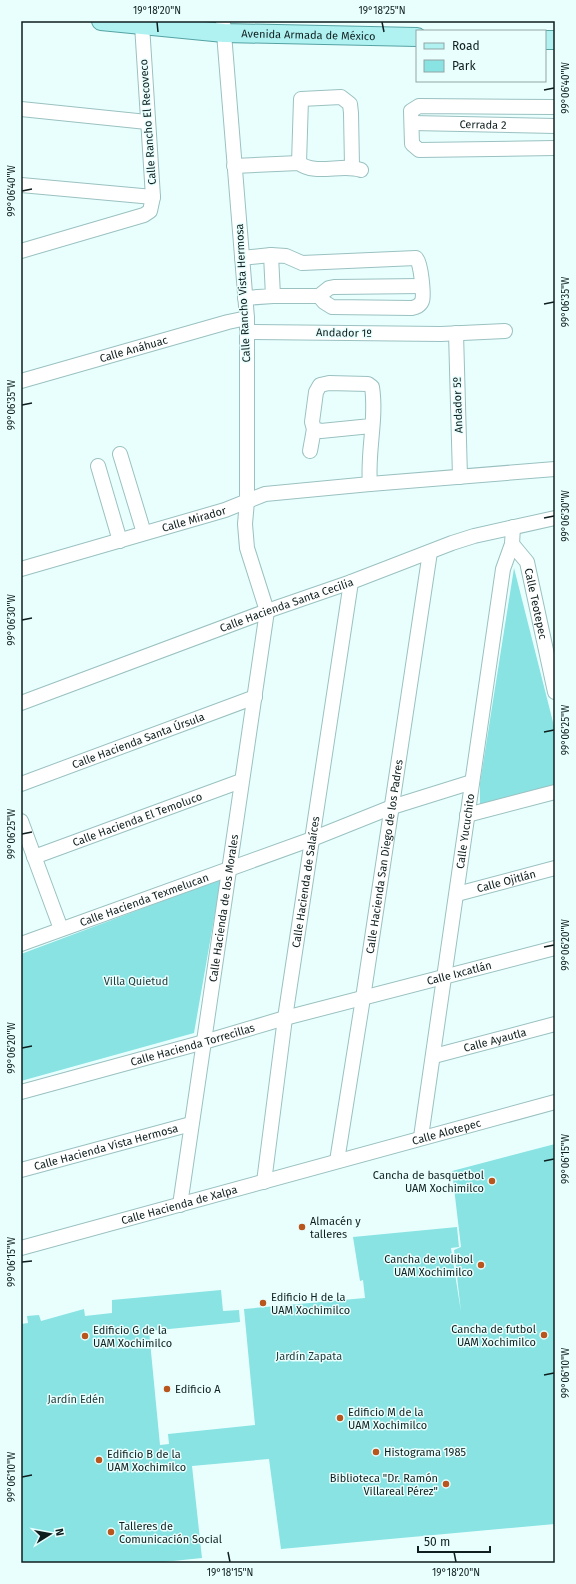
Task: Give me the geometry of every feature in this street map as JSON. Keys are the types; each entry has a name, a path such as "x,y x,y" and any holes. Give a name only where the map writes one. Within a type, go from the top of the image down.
{"main road":[{"name":"Avenida Armada de México","path":"101,21 142,25 223,27 416,37"}],"street":[{"name":"Calle Rancho El Recoveco","path":"21,251 144,215 150,211 153,206 142,25"},
{"name":"Calle Rancho Vista Hermosa","path":"223,27 247,325 247,501 245,524 247,548 267,611"},
{"path":"234,166 299,163 304,167 312,168 356,168 350,104 341,97 301,99 299,163"},
{"path":"555,107 419,106 411,111 412,144 418,150 555,148"},
{"path":"21,109 147,122"},
{"name":"Cerrada 2","path":"412,123 555,126"},
{"path":"21,185 153,197"},
{"path":"242,258 272,255 286,256 302,263 416,258 420,264 422,301 419,306 412,308 332,307 318,296"},
{"path":"272,255 273,296"},
{"path":"245,298 273,296 318,296 329,288 421,286"},
{"name":"Calle Anáhuac","path":"21,381 221,324 247,325"},
{"name":"Andador 1º","path":"247,325 441,334 505,331"},
{"name":"Andador 5º","path":"456,333 460,476"},
{"path":"310,451 314,429 312,422 316,392 320,386 329,383 368,384 372,387 368,470 370,484"},
{"path":"314,429 322,431 371,426"},
{"path":"120,454 144,534"},
{"path":"98,466 120,541"},
{"name":"Calle Mirador","path":"21,569 225,510 265,494 555,469"},
{"name":"Calle Hacienda Santa Cecilia","path":"21,703 267,611 351,582 474,536 555,518"},
{"name":"Calle Yucuchito","path":"422,1137 503,569 512,544 513,527"},
{"name":"Calle Teotepec","path":"512,544 527,562 555,692"},
{"name":"Calle Hacienda San Diego de los Padres","path":"337,1161 430,552"},
{"name":"Calle Hacienda de Salaíces","path":"264,1182 285,1018 351,582"},
{"name":"Calle Hacienda de los Morales","path":"180,1205 267,611"},
{"name":"Calle Hacienda Santa Úrsula","path":"21,784 255,697"},
{"name":"Calle Hacienda El Temoluco","path":"34,857 242,781"},
{"name":"Calle Hacienda Texmelucan","path":"21,944 312,839 392,807 472,782"},
{"path":"467,816 555,792"},
{"path":"21,821 61,929"},
{"name":"Calle Ojitlán","path":"457,894 555,868"},
{"name":"Calle Ixcatlán","path":"363,998 445,978 555,948"},
{"name":"Calle Hacienda Torrecillas","path":"21,1092 204,1042 285,1018 363,998"},
{"name":"Calle Ayautla","path":"434,1056 555,1024"},
{"name":"Calle Alotepec","path":"337,1161 555,1102"},
{"name":"Calle Hacienda Vista Hermosa","path":"21,1170 191,1124"},
{"name":"Calle Hacienda de Xalpa","path":"21,1248 337,1161"}],"green space":[{"path":"514,568 555,730 555,785 480,805 480,783"},
{"name":"Villa Quietud","path":"221,879 194,1033 21,1081 21,954"},
{"path":"555,1144 555,1524 281,1549 269,1459 192,1466 202,1558 154,1563 21,1563 21,1324 28,1323 27,1316 39,1315 41,1321 84,1309 85,1316 112,1313 112,1300 221,1290 223,1311 239,1310 240,1322 149,1331 160,1445 169,1444 168,1434 255,1425 244,1309 365,1298 363,1280 360,1281 353,1237 457,1227 459,1247 451,1248 461,1312 454,1250 461,1247 452,1171"}],"place":[{"name":"Cancha de basquetbol UAM Xochimilco","path":"492,1181"},
{"name":"Almacén y talleres","path":"302,1227"},
{"name":"Cancha de volibol UAM Xochimilco","path":"481,1265"},
{"name":"Edificio H de la UAM Xochimilco","path":"263,1303"},
{"name":"Cancha de futbol UAM Xochimilco","path":"544,1335"},
{"name":"Edificio G de la UAM Xochimilco","path":"85,1336"},
{"name":"Edificio A","path":"167,1389"},
{"name":"Edificio M de la UAM Xochimilco","path":"340,1418"},
{"name":"Histograma 1985","path":"376,1452"},
{"name":"Edificio B de la UAM Xochimilco","path":"99,1460"},
{"name":"Biblioteca \"Dr. Ramón Villareal Pérez\"","path":"446,1484"},
{"name":"Talleres de Comunicación Social","path":"111,1532"}],"park label":[{"name":"Jardín Zapata","path":"309,1356"},
{"name":"Jardín Edén","path":"76,1399"}]}
